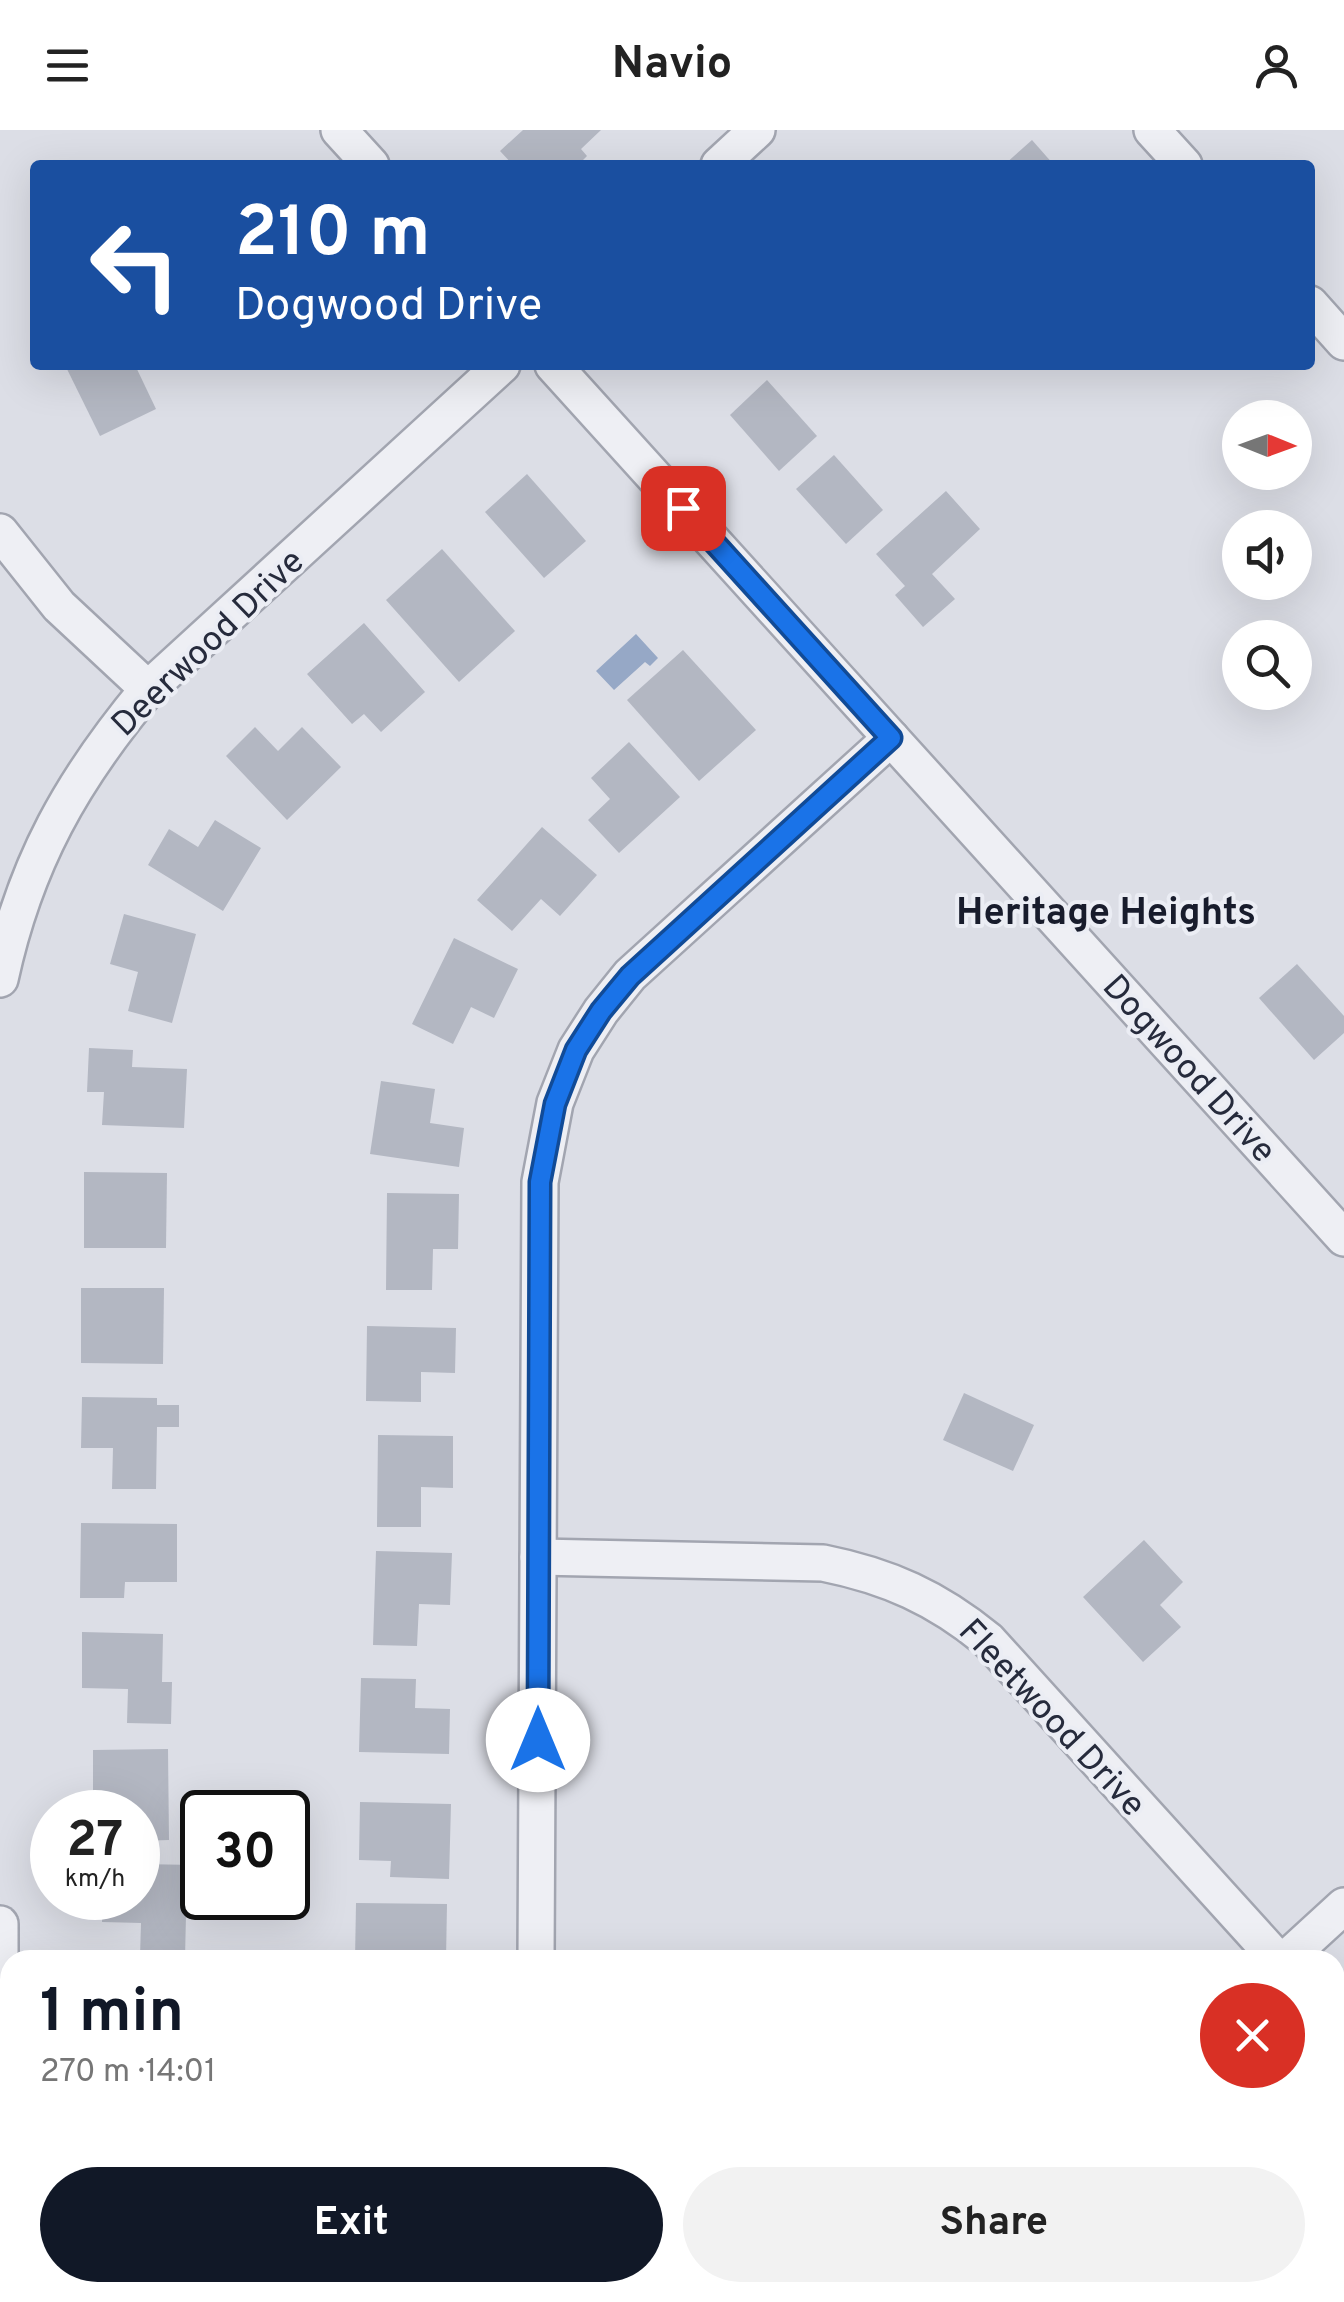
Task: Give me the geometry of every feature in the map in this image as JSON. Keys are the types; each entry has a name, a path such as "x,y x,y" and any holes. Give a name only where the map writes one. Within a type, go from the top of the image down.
{"street":[{"path":"340,130 367,160"},
{"path":"724,160 757,130"},
{"path":"1152,130 1179,160"},
{"path":"1315,310 1344,342"},
{"name":"Deerwood Drive","path":"0,979 10,931 33,866 63,805 100,747 148,690 497,370"},
{"name":"Dogwood Drive","path":"558,370 1344,1238"},
{"path":"0,532 59,606 148,690"},
{"path":"536,1950 540,1182 555,1104 576,1050 630,976 891,738"},
{"name":"Fleetwood Drive","path":"538,1557 823,1563 868,1572 912,1588 952,1611 988,1640 1272,1950"},
{"path":"1293,1950 1344,1906"},
{"path":"0,1924 0,2193"}],"water":[{"path":"636,634 658,658 650,666 645,662 614,690 596,671"}],"building":[{"path":"523,130 601,130 581,149 587,156 583,160 508,160 500,151"},
{"path":"1032,140 1050,160 1010,160"},
{"path":"67,370 137,370 156,409 100,436"},
{"path":"767,380 817,436 779,471 730,415"},
{"path":"834,455 883,510 846,544 796,489"},
{"path":"527,474 586,541 544,578 485,512"},
{"path":"946,491 980,529 932,574 955,599 923,627 895,595 905,586 876,554"},
{"path":"442,549 515,631 459,682 386,600"},
{"path":"364,623 425,692 381,732 364,714 352,724 307,674"},
{"path":"683,650 756,730 699,781 627,700"},
{"path":"255,727 278,751 302,727 341,767 287,820 226,756"},
{"path":"629,742 680,797 619,853 588,820 610,799 591,778"},
{"path":"215,820 261,848 223,911 148,865 169,829 198,847"},
{"path":"542,827 597,875 560,916 541,899 512,931 477,900"},
{"path":"124,914 196,934 172,1023 128,1011 138,972 110,964"},
{"path":"454,938 518,969 494,1018 471,1007 453,1044 412,1024"},
{"path":"1297,964 1344,1016 1344,1033 1314,1060 1259,998"},
{"path":"89,1048 133,1050 132,1067 187,1069 184,1128 102,1125 104,1092 87,1092"},
{"path":"381,1081 435,1089 430,1123 464,1128 459,1167 370,1154"},
{"path":"84,1172 167,1173 166,1248 84,1248"},
{"path":"387,1193 459,1194 458,1249 433,1249 432,1290 386,1290"},
{"path":"81,1288 164,1288 163,1364 81,1363"},
{"path":"367,1326 456,1328 455,1373 421,1372 421,1402 366,1401"},
{"path":"964,1393 1034,1425 1013,1471 943,1440"},
{"path":"82,1397 157,1398 157,1405 179,1405 179,1427 157,1427 156,1489 112,1489 113,1448 81,1448"},
{"path":"378,1435 453,1436 453,1488 421,1487 421,1527 377,1527"},
{"path":"81,1523 177,1524 177,1582 125,1582 124,1598 80,1598"},
{"path":"1144,1540 1183,1582 1160,1605 1181,1627 1143,1662 1083,1597"},
{"path":"376,1551 452,1553 450,1605 419,1604 417,1646 373,1645"},
{"path":"82,1632 163,1634 162,1682 172,1682 171,1724 127,1723 128,1689 82,1688"},
{"path":"361,1678 416,1679 415,1708 450,1709 449,1754 359,1752"},
{"path":"168,1749 169,1840 160,1840 160,1790 93,1790 93,1750"},
{"path":"360,1802 451,1804 449,1879 390,1877 391,1861 359,1860"},
{"path":"160,1864 180,1865 180,1920 186,1920 185,1950 140,1950 141,1923 102,1922 160,1920"},
{"path":"356,1903 447,1904 446,1950 355,1950"}],"district":[{"name":"Heritage Heights","path":"1106,911"}],"route":[{"path":"538,1740 540,1182 555,1104 576,1050 630,976 891,738 683,508"}]}
